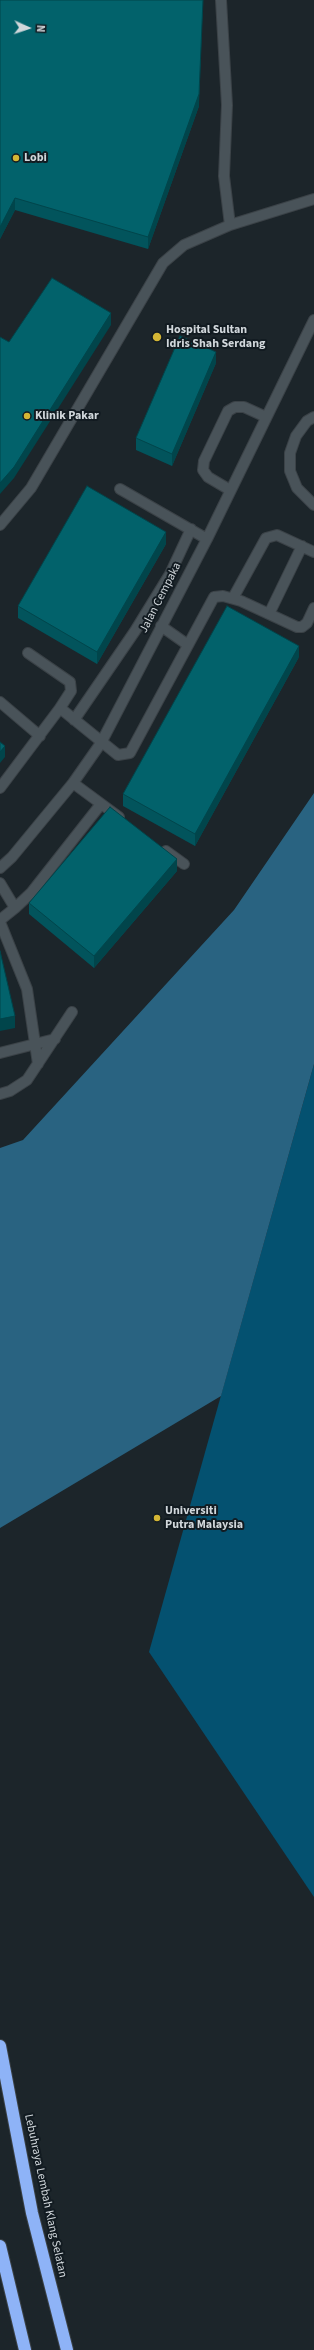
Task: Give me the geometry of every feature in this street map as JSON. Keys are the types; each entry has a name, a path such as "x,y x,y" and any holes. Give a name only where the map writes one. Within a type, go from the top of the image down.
{"highway":[{"name":"Lebuhraya Lembah Klang Selatan","path":"0,2046 32,2212 67,2350"},
{"path":"0,2246 25,2350"}],"street":[{"path":"221,0 227,105 224,176 230,225"},
{"path":"0,525 31,488 164,263 184,245 230,225 314,199"},
{"name":"Jalan Cempaka","path":"0,868 12,857 73,783 102,743 206,539 314,320"},
{"path":"230,490 208,477 203,470 204,461 228,411 235,407 244,407 266,417"},
{"path":"314,417 307,421 296,436 290,453 290,471 297,488 314,504"},
{"path":"120,489 206,539"},
{"path":"74,720 135,631 170,574 191,529"},
{"path":"234,598 266,538 277,535 314,552"},
{"path":"269,614 302,546"},
{"path":"60,708 118,755 130,752 214,597 223,596 234,598 297,627 302,627 307,623 314,608"},
{"path":"162,626 188,644"},
{"path":"0,788 40,736 71,691 70,682 28,653"},
{"path":"0,702 40,736"},
{"path":"73,783 127,823"},
{"path":"38,1064 27,989 0,921 31,892 101,804"},
{"path":"158,846 184,864"},
{"path":"0,883 15,908"},
{"path":"0,1094 20,1086 38,1064 72,1012"},
{"path":"0,1053 55,1039"}],"shaded area":[{"path":"314,793 314,1064 221,1396 0,1528 0,1148 23,1140 234,910"},
{"path":"314,1064 314,1897 149,1652"}],"building":[{"path":"0,0 203,0 199,94 148,237 15,198 0,227"},
{"name":"Klinik Pakar","path":"52,278 111,313 14,467 0,483 0,337 9,342"},
{"path":"180,336 216,352 172,454 136,438"},
{"path":"87,486 166,532 97,652 18,606"},
{"path":"227,606 299,646 195,834 123,794"},
{"path":"0,742 5,746 0,752"},
{"path":"110,807 177,859 94,956 29,903"},
{"path":"0,951 15,1016 0,1019"}],"place":[{"name":"Lobi","path":"16,158"},
{"name":"Hospital Sultan Idris Shah Serdang","path":"157,337"},
{"name":"Klinik Pakar","path":"27,416"},
{"name":"Universiti Putra Malaysia","path":"157,1518"}]}
